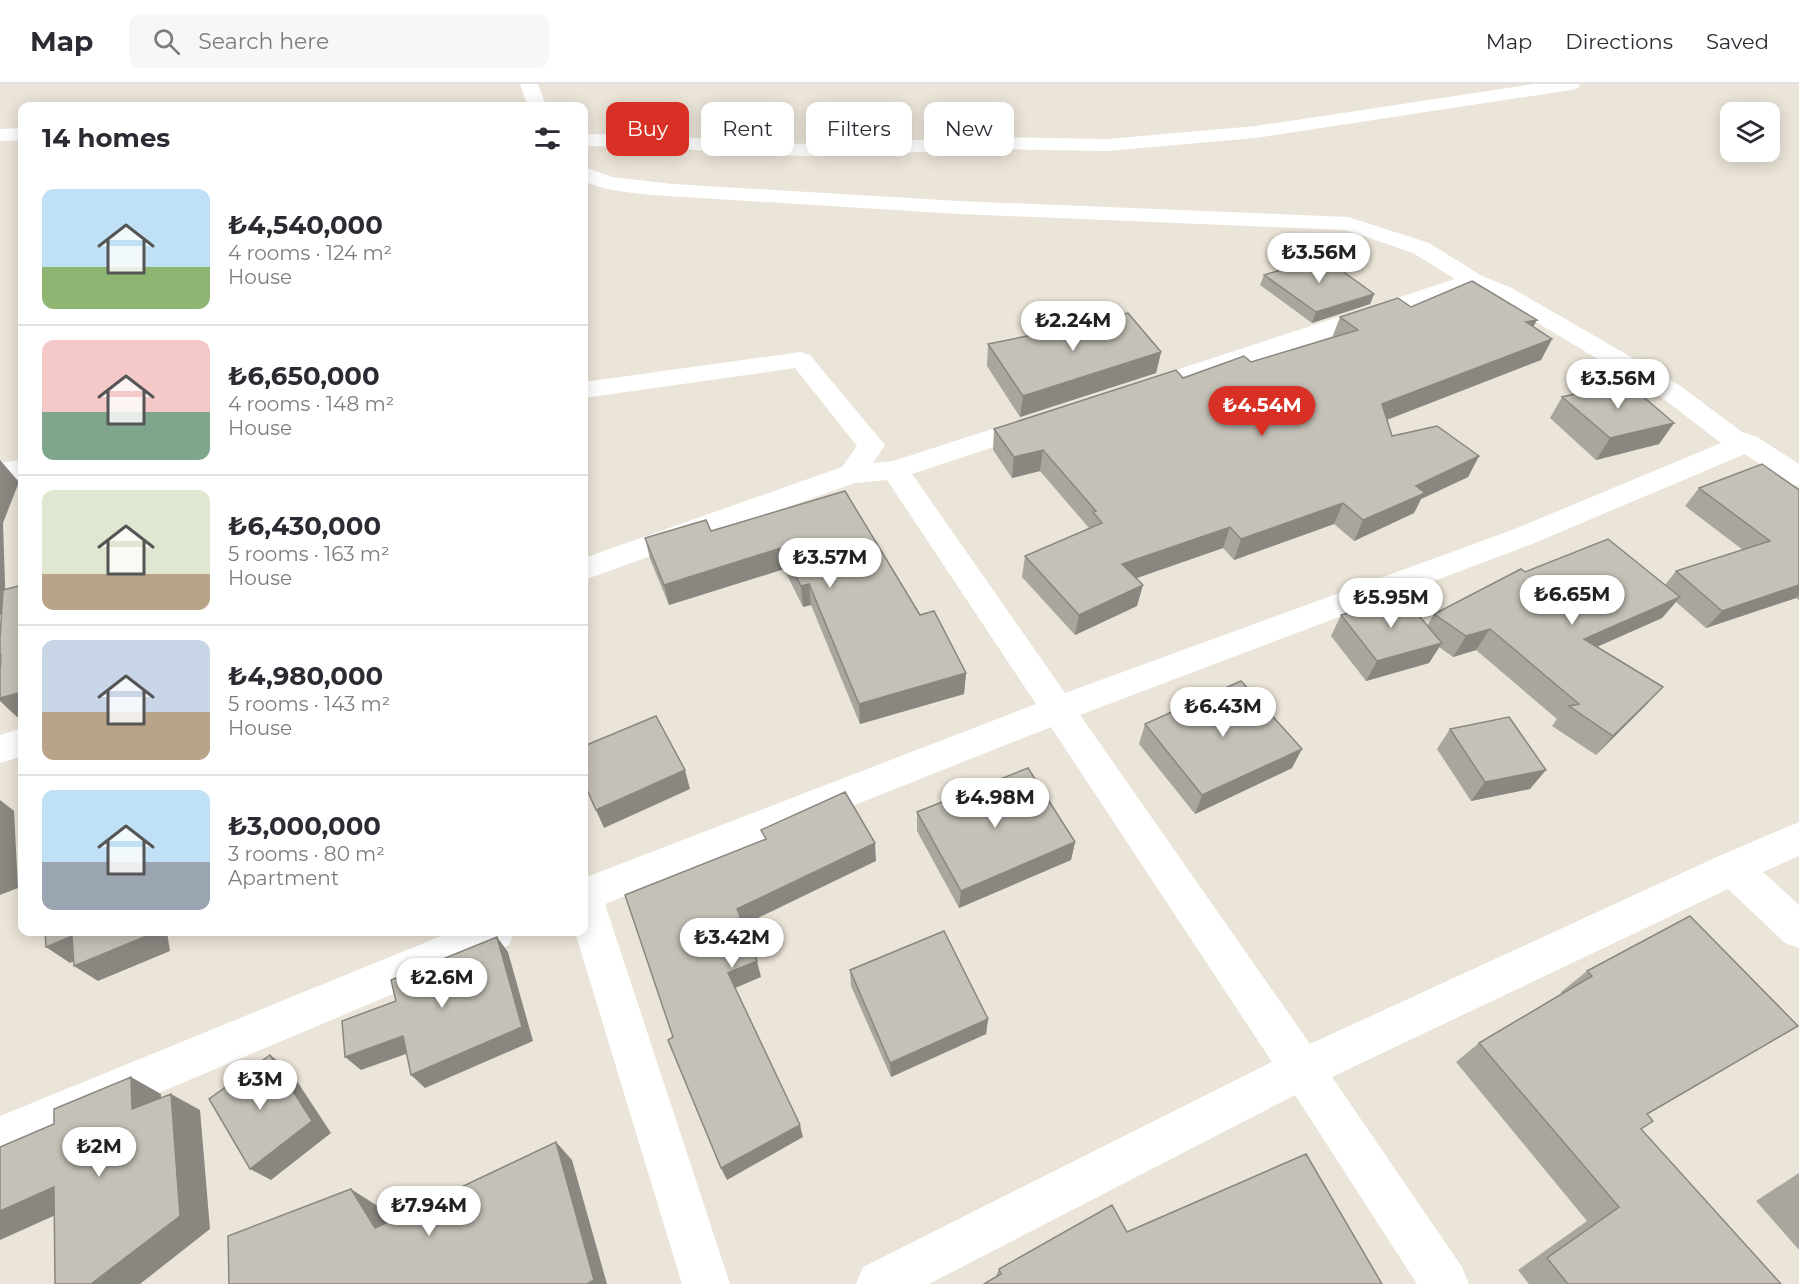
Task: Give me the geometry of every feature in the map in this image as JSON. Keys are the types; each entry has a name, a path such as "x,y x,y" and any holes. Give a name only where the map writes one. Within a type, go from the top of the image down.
{"street":[{"path":"529,84 536,102"},
{"path":"588,140 663,141 750,149 824,150 994,143 1107,145 1256,132 1571,84"},
{"path":"0,135 18,134"},
{"path":"588,176 637,186 776,197 1348,224 1421,248 1474,281 1504,293 1670,391 1732,438 1746,443 1799,477"},
{"path":"1111,400 1474,281"},
{"path":"588,389 801,360 872,445 852,474"},
{"path":"588,568 852,474 895,470 1054,418"},
{"path":"588,893 1057,710 1522,537 1746,443"},
{"path":"0,472 18,470"},
{"path":"895,470 1302,1069 1445,1284"},
{"path":"0,748 18,743"},
{"path":"880,1284 1302,1069 1799,837"},
{"path":"1732,868 1799,930"},
{"path":"588,913 706,1284"},
{"path":"0,1138 485,936"}],"building":[{"path":"1323,257 1374,294 1316,312 1264,275"},
{"path":"1472,281 1537,320 1526,322 1552,339 1382,404 1392,436 1437,426 1479,456 1416,486 1425,493 1363,520 1343,503 1241,539 1230,527 1122,564 1143,585 1079,615 1025,556 1102,523 1093,512 1096,511 1043,450 1014,457 994,429 1176,370 1183,378 1244,356 1251,362 1358,330 1340,317 1398,298 1411,307"},
{"path":"1128,313 1161,352 1023,396 988,344 1092,323 1090,321"},
{"path":"1626,382 1674,423 1610,438 1562,397"},
{"path":"1762,464 1799,490 1799,585 1722,611 1676,571 1770,541 1699,488"},
{"path":"845,491 920,615 934,611 966,673 859,704 809,584 801,586 781,548 664,585 645,538 706,520 711,531"},
{"path":"1608,539 1680,597 1584,639 1663,687 1613,736 1569,706 1579,704 1490,629 1466,636 1434,614 1521,569 1525,572"},
{"path":"18,586 18,693 0,698 0,638 3,590"},
{"path":"1404,598 1442,643 1377,661 1341,615"},
{"path":"1241,681 1302,749 1202,795 1145,724"},
{"path":"656,716 685,770 596,810 588,792 588,744"},
{"path":"1509,717 1546,770 1485,782 1450,729"},
{"path":"1028,768 1075,842 961,891 917,812"},
{"path":"845,792 875,843 737,909 757,961 728,973 800,1125 721,1168 668,1040 673,1037 625,895 766,839 761,830"},
{"path":"1690,916 1798,1026 1647,1114 1653,1121 1641,1129 1781,1284 1568,1284 1547,1258 1619,1207 1479,1043 1592,976 1587,971"},
{"path":"944,931 988,1019 890,1063 850,970"},
{"path":"45,936 72,936 46,947"},
{"path":"72,936 147,936 74,966"},
{"path":"497,937 522,1027 411,1075 403,1036 345,1057 342,1021 396,1001 391,980"},
{"path":"270,1055 312,1121 250,1169 209,1099"},
{"path":"131,1077 132,1109 171,1094 180,1216 91,1284 55,1284 54,1187 0,1211 0,1147 54,1124 54,1109"},
{"path":"556,1142 594,1280 587,1284 229,1284 228,1236 351,1189 375,1228"},
{"path":"1306,1154 1382,1284 984,1284 1001,1274 999,1269 1112,1205 1127,1232"}]}
